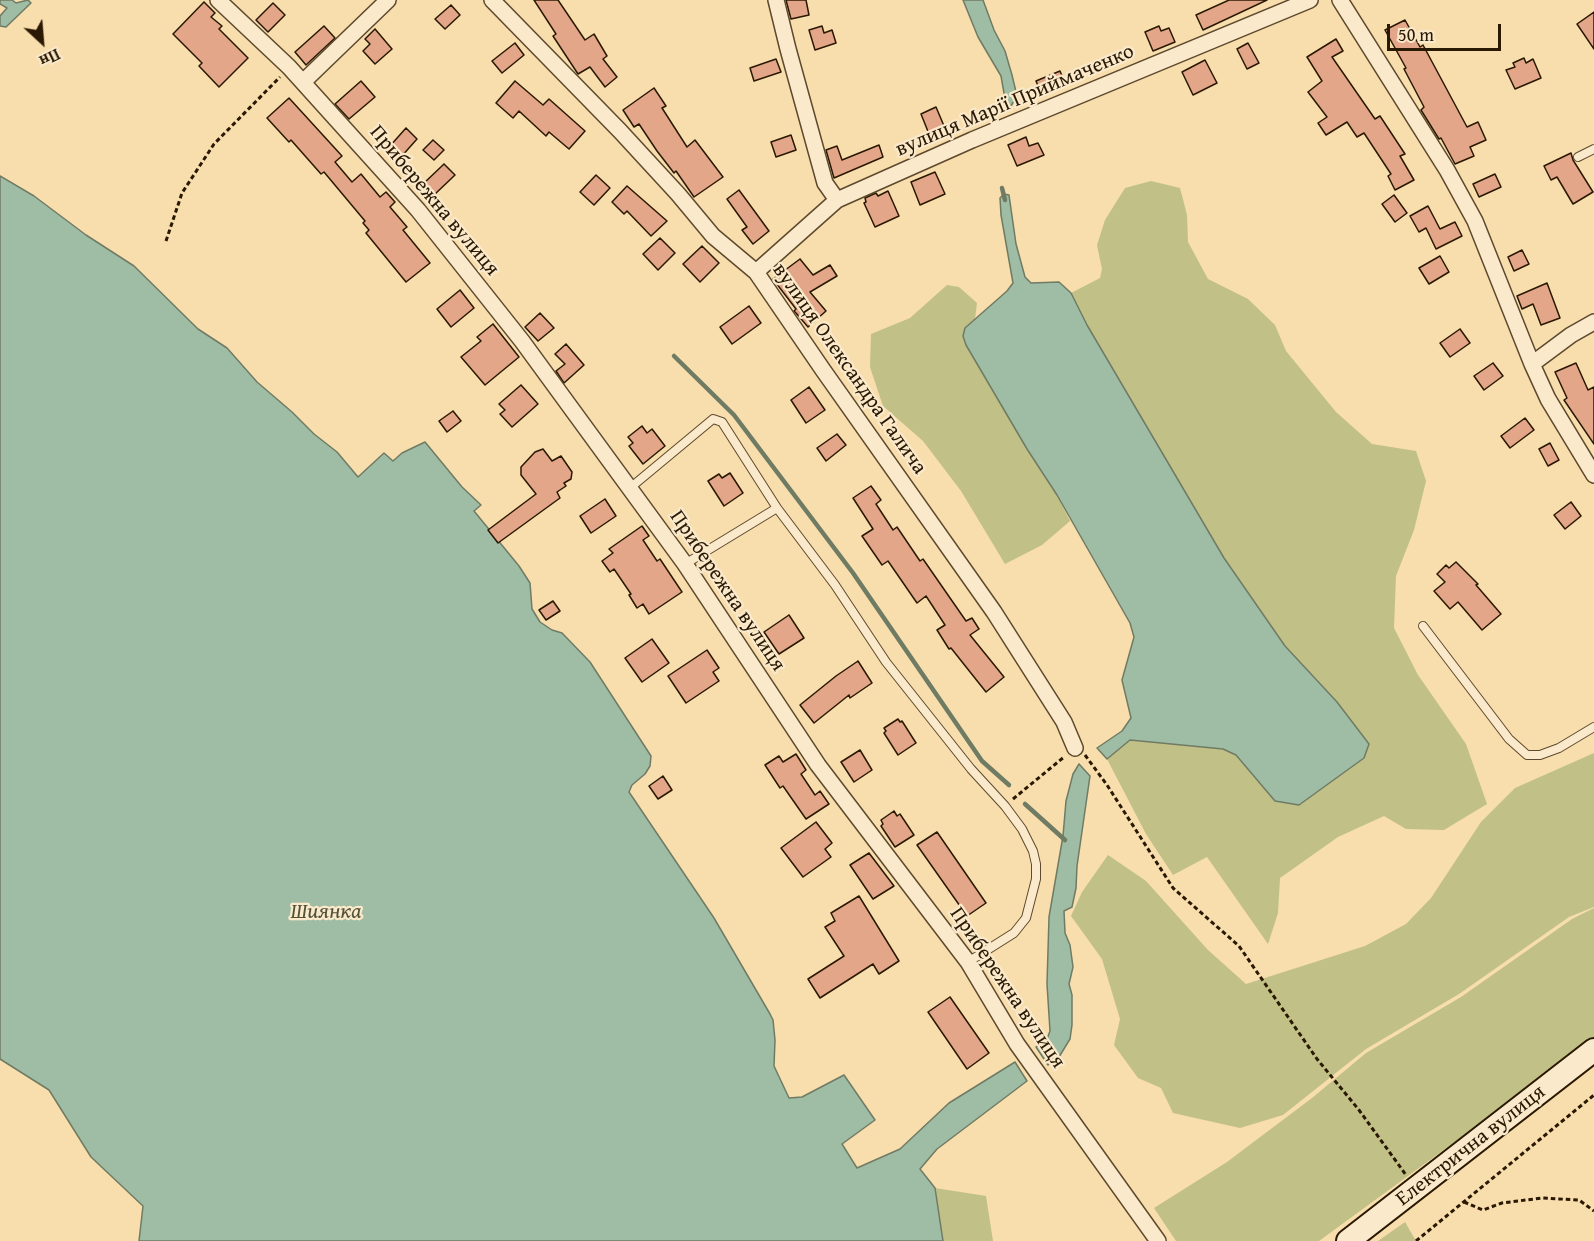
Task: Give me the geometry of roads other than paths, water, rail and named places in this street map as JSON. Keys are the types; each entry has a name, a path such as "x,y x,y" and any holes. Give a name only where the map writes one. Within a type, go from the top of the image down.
{"street":[{"name":"Прибережна вулиця","path":"218,0 289,67 418,210 522,341 686,564 818,765 968,962 1017,1044 1158,1241"},
{"path":"303,82 388,0"},
{"name":"вулиця Олександра Галича","path":"492,0 620,131 713,236 756,272 994,612 1064,722 1075,748"},
{"path":"776,0 825,183 837,200"},
{"name":"вулиця Марії Приймаченко","path":"756,272 837,200 972,140 1310,0"},
{"path":"1340,0 1447,170 1475,221 1548,399 1594,475"},
{"path":"1532,364 1571,335 1594,322"},
{"name":"Електрична вулиця","path":"1348,1241 1594,1050"}],"lane":[{"path":"1578,157 1594,149"},
{"path":"630,488 713,418 722,422 777,508 835,585 886,662 971,770 1005,806 1022,829 1033,851 1036,864 1036,879 1026,918 1014,933 968,962"},
{"path":"686,564 777,508"},
{"path":"1423,626 1509,740 1527,755 1540,755 1559,748 1594,727"}],"water":[{"path":"0,0 12,0 16,3 28,0 31,3 6,27 0,26 0,16 7,8 0,4"},
{"path":"963,0 983,0 1005,51 1012,75 1017,96 1011,106 1004,107 1003,105 1004,93 1001,76 978,37"},
{"name":"Шиянка","path":"0,176 34,196 86,235 134,266 198,329 227,348 257,382 337,452 358,477 384,453 393,461 402,453 425,442 462,487 481,505 474,511 530,583 532,609 540,622 562,633 590,662 651,756 650,766 645,774 632,785 629,792 714,918 770,1014 773,1020 775,1040 774,1066 789,1098 802,1097 844,1075 875,1120 842,1144 857,1168 900,1149 949,1103 1015,1062 1027,1081 937,1149 920,1169 935,1188 943,1241 139,1241 143,1206 91,1157 49,1090 0,1059"},
{"path":"1004,194 1009,195 1016,244 1025,277 1031,283 1059,282 1071,293 1087,325 1224,558 1285,646 1337,702 1369,744 1364,758 1299,805 1275,801 1236,755 1223,749 1130,740 1107,759 1097,748 1122,731 1131,718 1122,680 1134,637 1130,623 1057,495 966,345 963,336 965,328 1013,283 1001,215 1000,198"},
{"path":"1079,764 1090,776 1076,888 1072,907 1064,911 1065,933 1070,945 1073,967 1069,984 1072,995 1072,1025 1070,1039 1059,1057 1048,1065 1036,1047 1047,1039 1050,1031 1047,984 1049,917 1063,836 1066,801 1073,774"}],"waterway":[{"path":"1002,188 1005,200"},
{"path":"674,356 734,415 853,573 982,761 1009,785"},
{"path":"1025,804 1065,840"}]}
